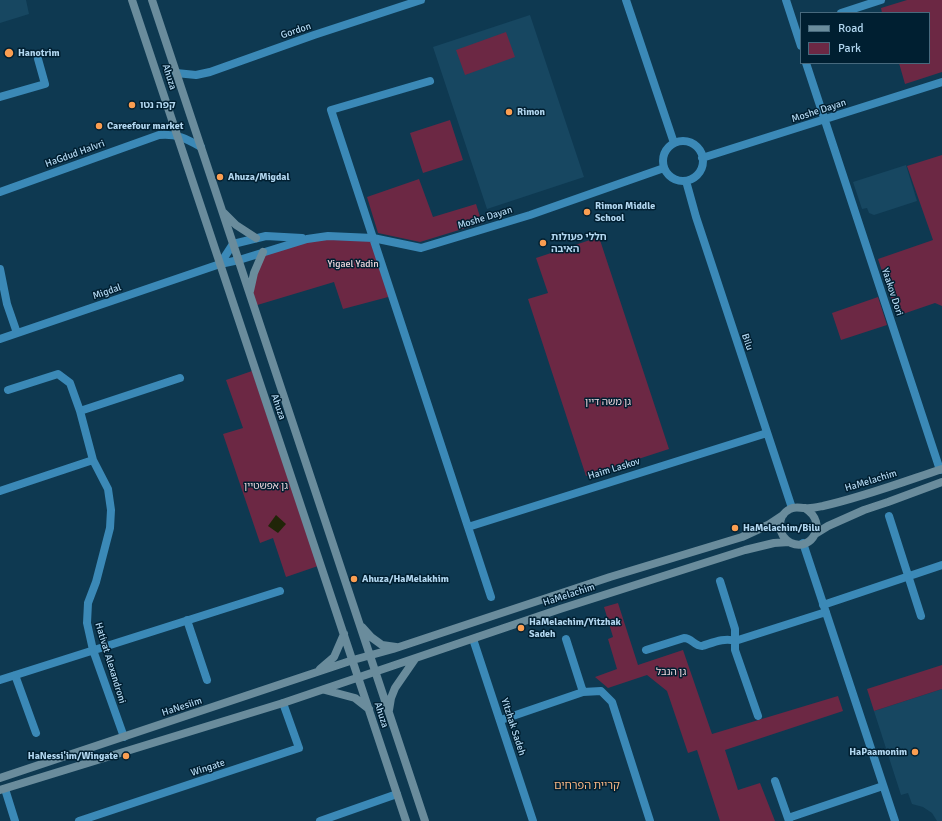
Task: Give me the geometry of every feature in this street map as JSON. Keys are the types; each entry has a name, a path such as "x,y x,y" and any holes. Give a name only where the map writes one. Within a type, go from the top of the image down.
{"street":[{"name":"Ahuza","path":"132,0 406,821"},
{"name":"Ahuza","path":"152,0 425,821"},
{"name":"Gordon","path":"176,73 196,75 210,72 314,35 421,0"},
{"path":"626,0 674,143"},
{"path":"786,0 797,27 800,41"},
{"path":"844,12 881,0"},
{"path":"0,97 44,84 38,59"},
{"name":"Yaakov Dori","path":"806,64 941,470"},
{"path":"430,81 330,110 491,597"},
{"name":"Moshe Dayan","path":"702,158 942,82"},
{"name":"HaGdud HaIvri","path":"0,192 159,135 177,135 201,147"},
{"path":"686,141 692,143 697,147 702,158 701,170 692,179 686,181 680,181 673,178 664,168 663,162 666,151 674,143 686,141"},
{"name":"Moshe Dayan","path":"220,264 239,260 307,239 328,236 373,238 421,248 523,217 664,168"},
{"name":"Bilu","path":"686,181 696,217 792,508"},
{"path":"223,212 236,225 256,238"},
{"name":"Moshe Dayan","path":"233,244 266,236 307,239"},
{"path":"220,264 233,244"},
{"path":"249,292 254,273 263,252"},
{"name":"Migdal","path":"0,339 220,264"},
{"path":"0,269 7,304 17,333"},
{"name":"Hativat Alexandroni","path":"8,390 58,374 70,383 80,411 93,460 108,490 111,510 110,528 107,545 95,587 88,603 87,623 93,650 124,737"},
{"path":"80,411 180,378"},
{"name":"Haim Laskov","path":"468,527 767,433"},
{"path":"0,491 93,460"},
{"name":"HaMelachim","path":"806,509 859,496 941,470"},
{"path":"815,534 817,523 815,517 806,509 800,507 792,508 783,515 780,520 780,526 784,538 794,544 803,544 828,526 864,510 942,482"},
{"name":"HaMelachim","path":"370,654 398,647 610,577 742,537 768,525 783,515"},
{"path":"889,516 921,616"},
{"name":"HaMelachim","path":"358,678 607,593 745,550 774,543 789,542"},
{"path":"803,544 895,821"},
{"path":"646,650 684,638 690,639 698,646 730,639 735,641 908,576 942,565"},
{"path":"720,581 734,623 736,635 735,650 758,716"},
{"path":"0,680 280,591"},
{"path":"187,620 207,680"},
{"path":"360,625 371,637 382,645 398,647"},
{"path":"317,672 334,657 344,634"},
{"name":"Yitzhak Sadeh","path":"473,639 501,720 533,821"},
{"path":"566,639 583,692"},
{"name":"HaNesiim","path":"0,778 370,654"},
{"path":"389,713 391,698 395,688 415,659"},
{"path":"15,675 36,732"},
{"path":"15,821 2,790 283,703 358,678"},
{"path":"324,689 355,698 369,709"},
{"path":"501,720 583,692 600,691 612,702 650,821"},
{"name":"Wingate","path":"79,821 299,748 283,703"},
{"path":"775,781 789,820 883,786"},
{"path":"320,821 397,794"}],"shaded area":[{"path":"0,0 26,0 29,14 0,23"},
{"name":"Rimon","path":"530,15 584,177 487,209 433,47"},
{"path":"906,165 917,201 874,215 869,213 867,208 862,209 853,182"},
{"path":"276,515 286,524 278,533 268,526"},
{"name":"HaPaamonim","path":"942,689 942,821 937,821 932,813 923,807 912,804 908,793 901,795 874,711"}],"green space":[{"path":"907,0 942,0 942,72 905,84 899,64 930,64 930,12 882,12 881,8"},
{"path":"506,32 515,57 465,75 456,50"},
{"path":"450,120 463,160 423,173 410,133"},
{"path":"942,155 942,306 935,303 897,316 878,259 933,240 907,166"},
{"path":"419,179 433,217 476,204 482,223 420,242 378,233 367,197"},
{"name":"גן משה דיין","path":"599,237 669,449 586,476 528,299 548,293 536,258"},
{"name":"Yigael Yadin","path":"314,238 373,238 392,296 343,309 334,282 254,306 249,292 263,252"},
{"path":"878,297 887,325 841,340 832,313"},
{"name":"גן אפשטיין","path":"252,371 318,566 286,577 273,538 260,543 223,434 243,428 226,380"},
{"name":"גן הנבל","path":"618,603 638,665 683,650 712,734 838,696 843,711 725,750 738,790 760,783 775,821 720,821 697,750 688,753 667,691 647,675 608,688 595,677 617,669 608,639 613,637 604,607"},
{"path":"942,665 942,689 874,711 867,689"}],"place":[{"name":"Hanotrim","path":"9,53"},
{"name":"קפה נטו","path":"132,105"},
{"name":"Rimon","path":"509,112"},
{"name":"Careefour market","path":"99,126"},
{"name":"Ahuza/Migdal","path":"220,177"},
{"name":"Rimon Middle School","path":"587,212"},
{"name":"חללי פעולות האיבה","path":"543,243"},
{"name":"HaMelachim/Bilu","path":"735,528"},
{"name":"Ahuza/HaMelakhim","path":"354,579"},
{"name":"HaMelachim/Yitzhak Sadeh","path":"521,628"},
{"name":"HaPaamonim","path":"915,752"},
{"name":"HaNessi'im/Wingate","path":"126,756"}],"district":[{"name":"קריית הפרחים","path":"587,786"}]}
